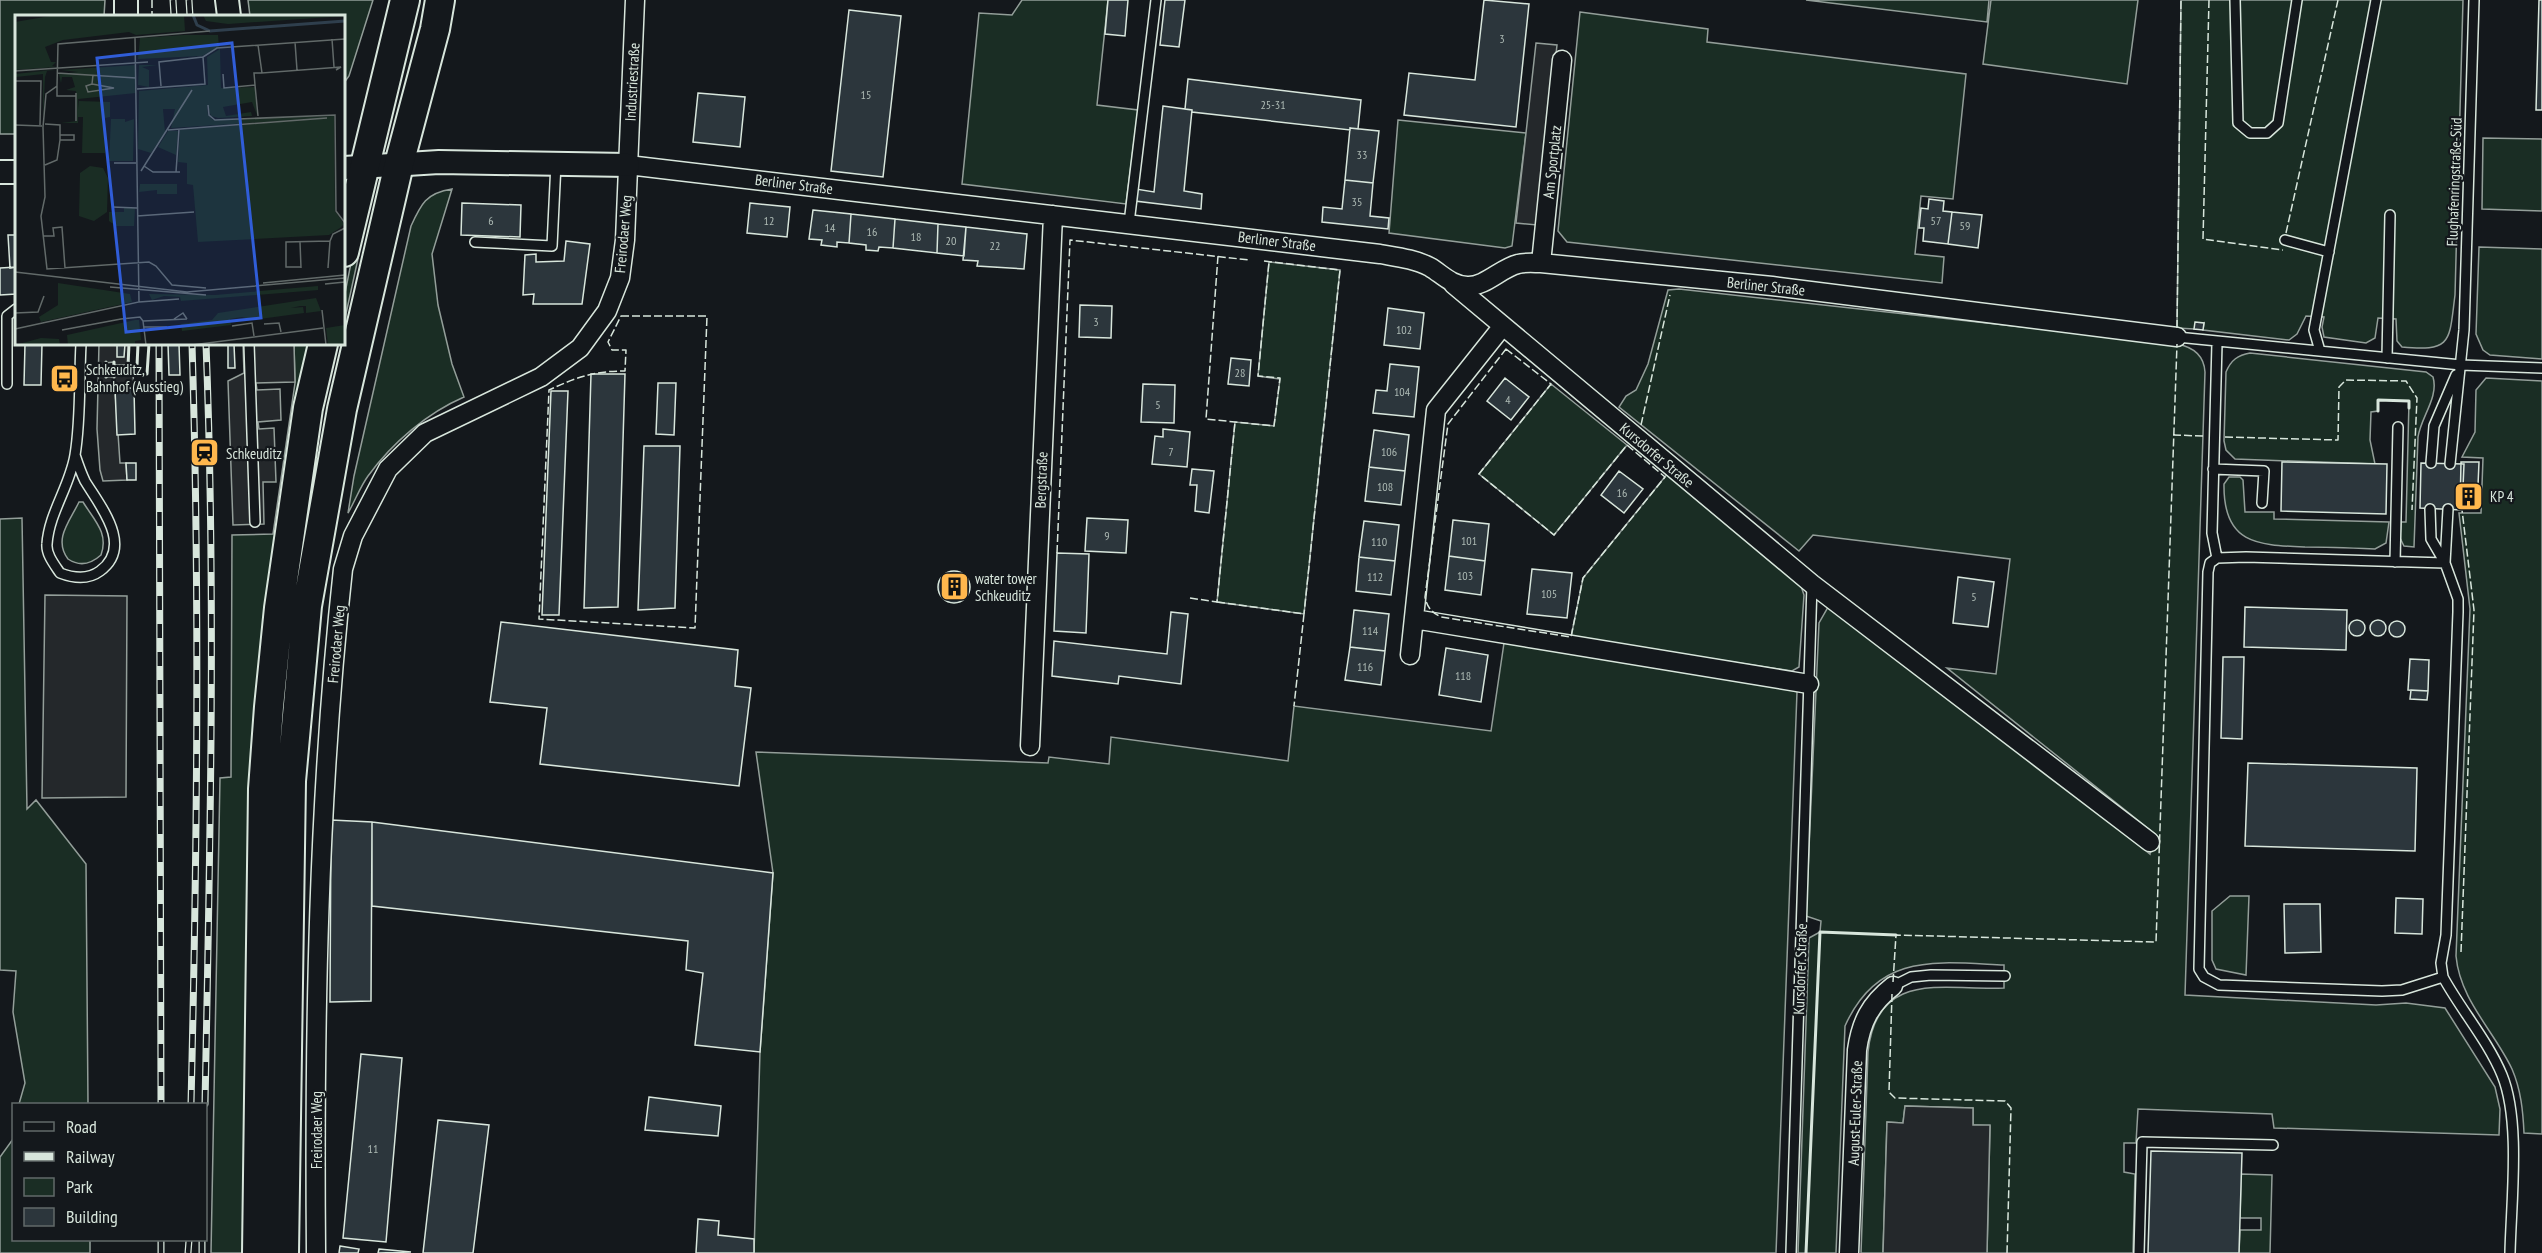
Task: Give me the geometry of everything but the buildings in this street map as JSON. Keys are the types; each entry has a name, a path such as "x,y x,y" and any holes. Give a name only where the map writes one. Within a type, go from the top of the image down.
{"main road":[{"path":"345,243 353,167 405,0"},
{"path":"284,1253 291,781 307,606 342,408 399,164 435,29 440,0"},
{"path":"257,1253 263,789 279,608 306,419 322,345"}],"street":[{"path":"227,0 229,15"},
{"name":"Industriestraße","path":"628,165 635,0"},
{"name":"Am Sportplatz","path":"1541,263 1562,60"},
{"name":"Berliner Straße","path":"353,167 399,164 628,165 1129,223 1408,259 1429,267 1452,283 1469,286 1484,282 1520,263 1541,263 1772,286 2177,337"},
{"name":"Freirodaer Weg","path":"316,1253 317,1018 322,809 343,569 353,536 388,470 425,433 541,377 580,348 607,311 620,278 625,240 628,165"},
{"name":"Bergstraße","path":"1030,746 1053,215"},
{"name":"Kursdorfer Straße","path":"1452,283 1812,584 2150,842"},
{"path":"1410,654 1436,410 1502,327"},
{"path":"1414,619 1809,684"},
{"name":"August-Euler-Straße","path":"1849,1253 1857,1050 1860,1028 1868,1011 1880,996 1893,986"}],"lane":[{"path":"1129,223 1156,0"},
{"path":"2235,0 2238,123 2250,133 2267,133 2278,123 2297,0"},
{"path":"2320,351 2314,330 2376,0"},
{"name":"Flughafenringstraße-Süd","path":"2450,464 2464,330 2474,0"},
{"path":"475,242 552,246 556,164"},
{"path":"2387,358 2390,215"},
{"path":"2284,240 2329,252"},
{"path":"7,384 8,316 15,310"},
{"path":"2177,337 2217,343 2460,365 2542,368"},
{"path":"2217,343 2212,533 2217,558"},
{"path":"75,455 84,479 111,526 115,547 110,560 99,572 83,578 69,577 60,573 46,547 49,527 68,482 75,455 81,345"},
{"path":"249,345 255,522"},
{"path":"2431,463 2434,426 2460,365"},
{"path":"2395,561 2398,427"},
{"path":"2213,470 2264,471 2262,503"},
{"path":"2430,509 2431,539 2445,563 2456,593 2458,612 2446,935 2441,963 2443,977 2491,1055 2509,1095 2512,1133 2510,1253"},
{"path":"2445,563 2448,509"},
{"path":"2443,977 2402,990 2382,991 2219,984 2204,977 2199,969 2199,959 2210,563 2217,558 2246,557 2445,563"},
{"name":"Kursdorfer Straße","path":"1791,1253 1812,584"},
{"path":"1893,986 1911,977 1930,975 2005,976"},
{"path":"2139,1253 2142,1142 2273,1145"}],"green space":[{"path":"0,0 105,0 104,15 15,15 15,134 0,134"},
{"path":"248,0 373,0 349,76 345,82 345,15 250,15"},
{"path":"1022,0 1108,0 1097,105 1138,110 1126,204 962,184 979,13 1012,15"},
{"path":"1806,0 1989,0 1987,22"},
{"path":"1991,0 2138,0 2127,84 1983,64"},
{"path":"2181,0 2463,0 2455,295 2449,333 2440,345 2419,348 2402,347 2397,341 2396,319 2378,318 2375,338 2366,343 2324,337 2322,327 2324,317 2306,316 2297,334 2289,340 2203,330 2204,323 2194,329 2177,328"},
{"path":"1580,12 1708,29 1707,42 1966,74 1953,199 1921,196 1915,254 1944,257 1942,283 1567,242 1558,231"},
{"path":"1398,120 1526,133 1512,246 1505,248 1389,233"},
{"path":"2483,138 2542,139 2542,211 2482,209"},
{"path":"452,189 432,254 438,305 452,364 464,397 424,420 388,452 362,485 348,513 354,476 411,226 418,212 430,197"},
{"path":"2479,247 2542,249 2542,359 2490,355 2483,350 2476,334"},
{"path":"353,253 359,254 345,318 345,293"},
{"path":"1269,262 1340,270 1304,614 1217,602 1235,422 1274,426 1280,379 1258,376"},
{"path":"1679,289 2177,344 2188,347 2200,356 2205,372 2185,995 2376,1005 2406,1003 2445,1008 2495,1087 2500,1109 2499,1135 2274,1128 2272,1114 2138,1109 2136,1143 2124,1143 2124,1172 2135,1174 2133,1253 1987,1253 1990,1126 1973,1125 1973,1108 1905,1106 1903,1123 1887,1122 1883,1253 1861,1253 1868,1052 1874,1025 1885,1007 1899,996 1917,990 1937,987 2004,988 2004,965 1933,963 1892,973 1874,985 1859,1002 1845,1026 1836,1253 1798,1253 1809,938 1820,932 1821,921 1806,916 1819,623 1831,602 2150,854 2155,834 1947,668 1996,674 2010,559 1813,535 1799,551 1619,407 1626,396 1636,390 1648,364 1668,290"},
{"path":"294,345 312,345 291,451 246,1253 211,1253 220,778 231,777 232,535 273,534 295,383"},
{"path":"2250,353 2426,372 2433,377 2432,400 2418,437 2414,547 2404,546 2400,538 2401,522 2406,522 2409,401 2378,400 2378,411 2371,412 2370,440 2375,464 2235,459 2226,450 2224,441 2226,372 2235,359"},
{"path":"2486,378 2542,381 2542,1134 2524,1133 2518,1085 2512,1069 2464,987 2456,956 2470,609 2459,513 2481,513 2483,458 2462,457 2475,432 2476,390"},
{"path":"1551,384 1627,445 1554,535 1479,474"},
{"path":"1668,473 1799,580 1804,595 1799,667 1792,671 1571,637 1583,578"},
{"path":"2229,477 2240,477 2243,480 2245,512 2274,512 2274,519 2389,522 2386,543 2375,549 2305,547 2272,545 2246,537 2229,519 2225,504 2224,484"},
{"path":"79,502 83,502 96,521 103,540 101,555 85,563 77,563 68,559 62,544 65,530"},
{"path":"22,518 27,809 36,800 86,864 88,1103 19,1103 25,1083 13,1012 16,971 0,970 0,519"},
{"path":"1504,643 1790,688 1797,692 1776,1253 754,1253 760,1052 773,873 756,752 1048,763 1049,757 1109,764 1111,737 1288,761 1294,706 1491,731"},
{"path":"2230,896 2249,896 2246,975 2216,969 2212,960 2212,911"},
{"path":"12,1140 12,1241 90,1241 90,1253 0,1253 0,1157"},
{"path":"2241,1174 2272,1175 2270,1253 2239,1253 2240,1230 2261,1230 2261,1218 2240,1218"}],"shaded area":[{"path":"1536,43 1557,45 1537,225 1516,223"},
{"path":"99,345 129,345 128,366 114,366 113,362 106,363 106,377 114,377 114,374 133,374 134,388 115,389 120,463 126,463 127,480 103,481 97,429"},
{"path":"243,345 294,345 295,382 256,383 257,390 280,389 281,420 258,422 259,429 274,428 276,482 263,482 264,524 233,525 228,381 244,373"},
{"path":"45,595 127,596 126,797 42,798"},
{"path":"1905,1106 1973,1108 1973,1125 1990,1125 1987,1253 1883,1253 1887,1122 1903,1123"}],"railway":[{"path":"173,0 174,15"},
{"path":"189,0 190,15"},
{"path":"159,345 161,1103"},
{"path":"191,1103 197,724 192,345"},
{"path":"205,1103 211,629 206,345"},
{"path":"161,1241 161,1253"},
{"path":"188,1253 189,1241"},
{"path":"202,1241 202,1253"}],"fence":[{"path":"152,0 152,15"},
{"path":"2177,328 2181,0"},
{"path":"2209,0 2203,239 2283,250"},
{"path":"2286,233 2338,0"},
{"path":"1057,553 1070,240 1249,260"},
{"path":"1218,256 1206,419 1274,426 1280,378 1258,376 1269,262"},
{"path":"1264,261 1340,270 1304,614"},
{"path":"1641,425 1670,295"},
{"path":"621,316 707,316 695,628 539,619 549,390 586,376 625,371 626,350 612,350 608,342 621,316"},
{"path":"1893,982 1896,935 2156,942 2177,344"},
{"path":"1506,349 1551,384 1479,474 1554,535 1627,445 1665,477 1583,578 1571,637 1441,617 1430,609 1425,597 1448,424 1506,349"},
{"path":"2225,437 2338,440 2339,387 2346,380 2406,381 2417,398 2412,510"},
{"path":"1190,598 1217,602 1235,422"},
{"path":"2173,435 2203,436"},
{"path":"2461,952 2474,610 2462,510"},
{"path":"1217,602 1304,614 1294,706"},
{"path":"1892,994 1889,1092 1895,1098 2005,1101 2011,1108 2007,1253"}],"wall":[{"path":"114,362 114,366 128,366 129,345"},
{"path":"137,366 138,345"},
{"path":"114,377 114,374 147,374 149,345"},
{"path":"106,362 106,377"},
{"path":"2378,411 2378,400 2409,401 2409,408"},
{"path":"1806,1253 1820,932 1896,935"}],"place":[{"name":"Schkeuditz, Bahnhof (Ausstieg)","path":"65,378"},
{"name":"Schkeuditz","path":"205,453"},
{"name":"KP 4","path":"2469,496"},
{"name":"water tower Schkeuditz","path":"954,587"}]}
